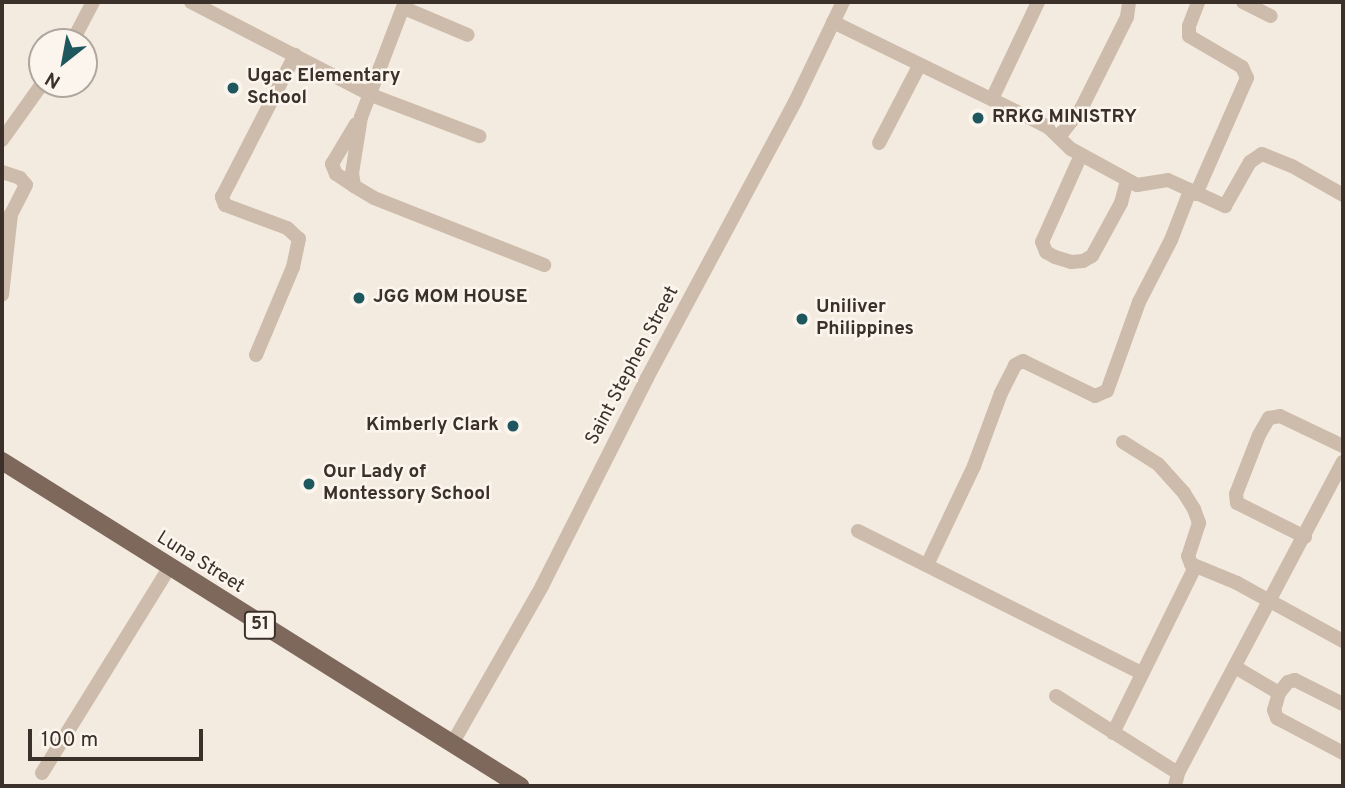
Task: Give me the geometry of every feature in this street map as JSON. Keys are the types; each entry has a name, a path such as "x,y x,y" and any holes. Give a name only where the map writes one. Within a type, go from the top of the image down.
{"main road":[{"name":"Luna Street","path":"2,461 520,786"}],"street":[{"path":"79,28 93,2"},
{"path":"191,2 371,95 479,136"},
{"name":"Saint Stephen Street","path":"452,744 542,586 647,378 795,102 843,2"},
{"path":"992,99 1038,2"},
{"path":"1059,137 1081,109 1127,17 1129,2"},
{"path":"928,565 974,466 997,402 1015,365 1023,360 1095,396 1107,391 1139,302 1247,78 1242,67 1189,36 1188,26 1198,2"},
{"path":"1243,2 1271,16"},
{"path":"468,36 405,5 361,117 332,164 336,174 374,198 544,265"},
{"path":"833,22 1048,127 1081,155 1126,180 1145,185 1168,180 1222,206 1228,204 1250,163 1262,154 1292,166 1343,195"},
{"path":"256,355 293,267 299,239 287,228 225,205 222,197 295,55"},
{"path":"879,142 919,66"},
{"path":"2,140 32,98"},
{"path":"354,186 352,173 361,117"},
{"path":"1081,155 1042,242 1046,252 1071,262 1083,261 1092,256 1121,204 1126,180"},
{"path":"2,172 20,178 26,185 11,214 2,295"},
{"path":"1305,537 1237,503 1236,495 1259,435 1265,423 1274,415 1326,435 1343,446"},
{"path":"1123,442 1158,464 1184,493 1194,509 1199,523 1188,556 1195,567 1221,576 1343,639"},
{"path":"1056,696 1114,733 1177,780 1343,462"},
{"path":"858,530 1142,673"},
{"path":"1114,733 1195,567"},
{"path":"42,773 169,568"},
{"path":"1235,667 1279,693"},
{"path":"1343,704 1295,680 1287,682 1279,693 1274,710 1276,718 1343,753"}],"place":[{"name":"Ugac Elementary School","path":"233,88"},
{"name":"RRKG MINISTRY","path":"978,118"},
{"name":"JGG MOM HOUSE","path":"359,298"},
{"name":"Uniliver Philippines","path":"802,319"},
{"name":"Kimberly Clark","path":"513,426"},
{"name":"Our Lady of Montessory School","path":"309,484"}]}
